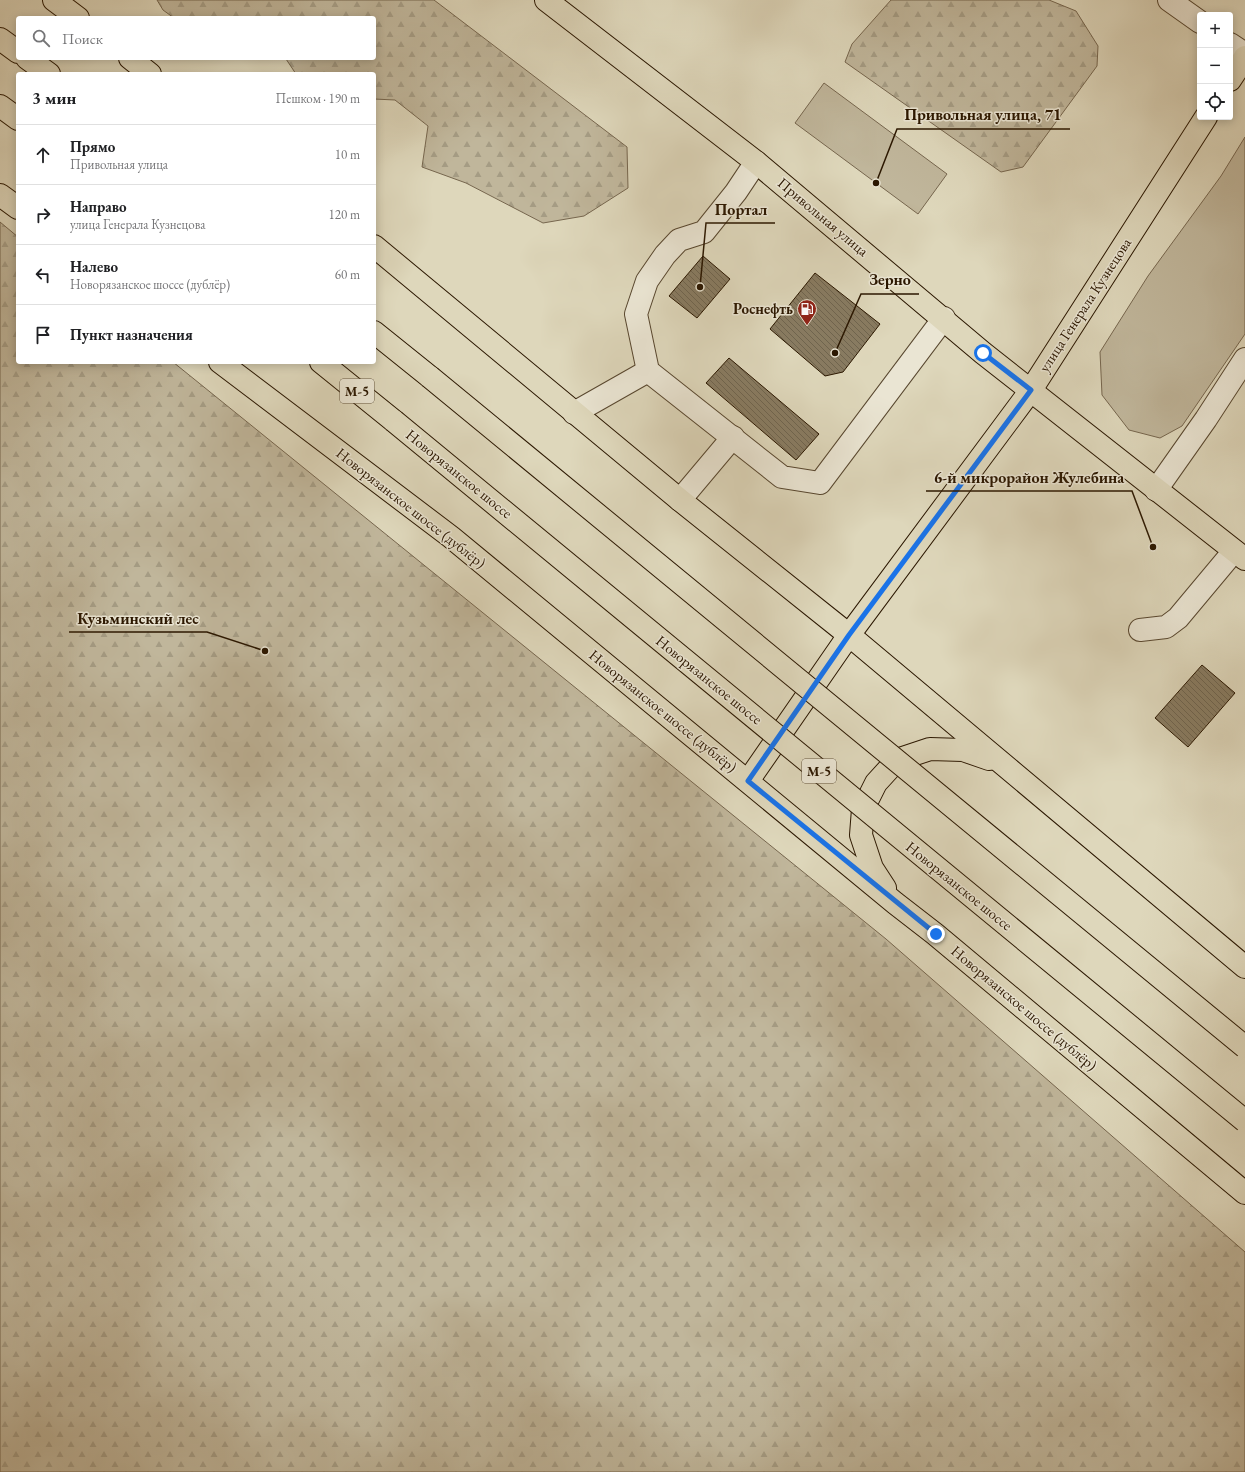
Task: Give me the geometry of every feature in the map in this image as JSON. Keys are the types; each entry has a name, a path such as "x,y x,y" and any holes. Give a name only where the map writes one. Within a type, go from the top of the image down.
{"main road":[{"path":"54,0 75,16"},
{"name":"Привольная улица","path":"546,0 756,162 1031,390 1240,555"},
{"path":"0,39 16,51"},
{"path":"1233,75 1245,56"},
{"path":"30,60 46,72"},
{"path":"132,60 148,72"},
{"path":"0,106 16,118"},
{"name":"улица Генерала Кузнецова","path":"748,781 849,635 1031,390 1204,120"},
{"path":"0,195 16,207"},
{"path":"376,248 680,500 849,635 1245,967"},
{"path":"376,334 1245,1047"},
{"name":"Новорязанское шоссе (дублёр)","path":"223,364 451,538 895,903 936,934 1245,1193"},
{"name":"Новорязанское шоссе","path":"323,364 1245,1121"},
{"path":"895,903 872,868 861,835 863,809 876,783 897,760 930,749 963,750 1001,764"}],"street":[{"path":"1169,0 1197,20"},
{"path":"1233,46 1245,56"},
{"path":"756,162 736,192 704,232 679,240 665,255 647,281 636,314 648,371 782,477 820,483 944,318"},
{"path":"1156,490 1206,419 1245,359"},
{"path":"574,413 648,371"},
{"path":"680,500 733,437"},
{"path":"1140,630 1166,627 1178,618 1240,555"}],"green space":[{"path":"157,0 434,0 627,147 628,188 584,216 543,223 466,183 422,167 428,126 395,100 376,99 376,72 295,72 287,60 376,60 376,16 171,16 163,10"},
{"path":"891,0 1049,0 1076,11 1098,46 1097,66 1023,167 1001,172 845,62 852,44"},
{"path":"824,83 947,174 918,214 795,123"},
{"path":"1245,137 1245,334 1182,426 1160,438 1129,430 1102,395 1100,352 1148,276 1221,176"},
{"path":"0,222 16,235 16,364 175,364 886,939 1245,1252 1245,1472 0,1472"}],"building":[{"path":"703,256 730,279 697,318 669,296"},
{"path":"815,273 880,324 843,372 825,376 770,329"},
{"path":"729,358 819,434 796,460 706,383"},
{"path":"1202,665 1235,693 1188,747 1155,718"}],"place":[{"name":"Привольная улица, 71","path":"876,183"},
{"name":"Портал","path":"700,287"},
{"name":"Роснефть","path":"807,326"},
{"name":"Зерно","path":"835,353"},
{"name":"6-й микрорайон Жулебина","path":"1153,547"},
{"name":"Кузьминский лес","path":"265,651"}],"route":[{"path":"936,934 895,903 748,781 849,635 1031,390 983,353"}]}
